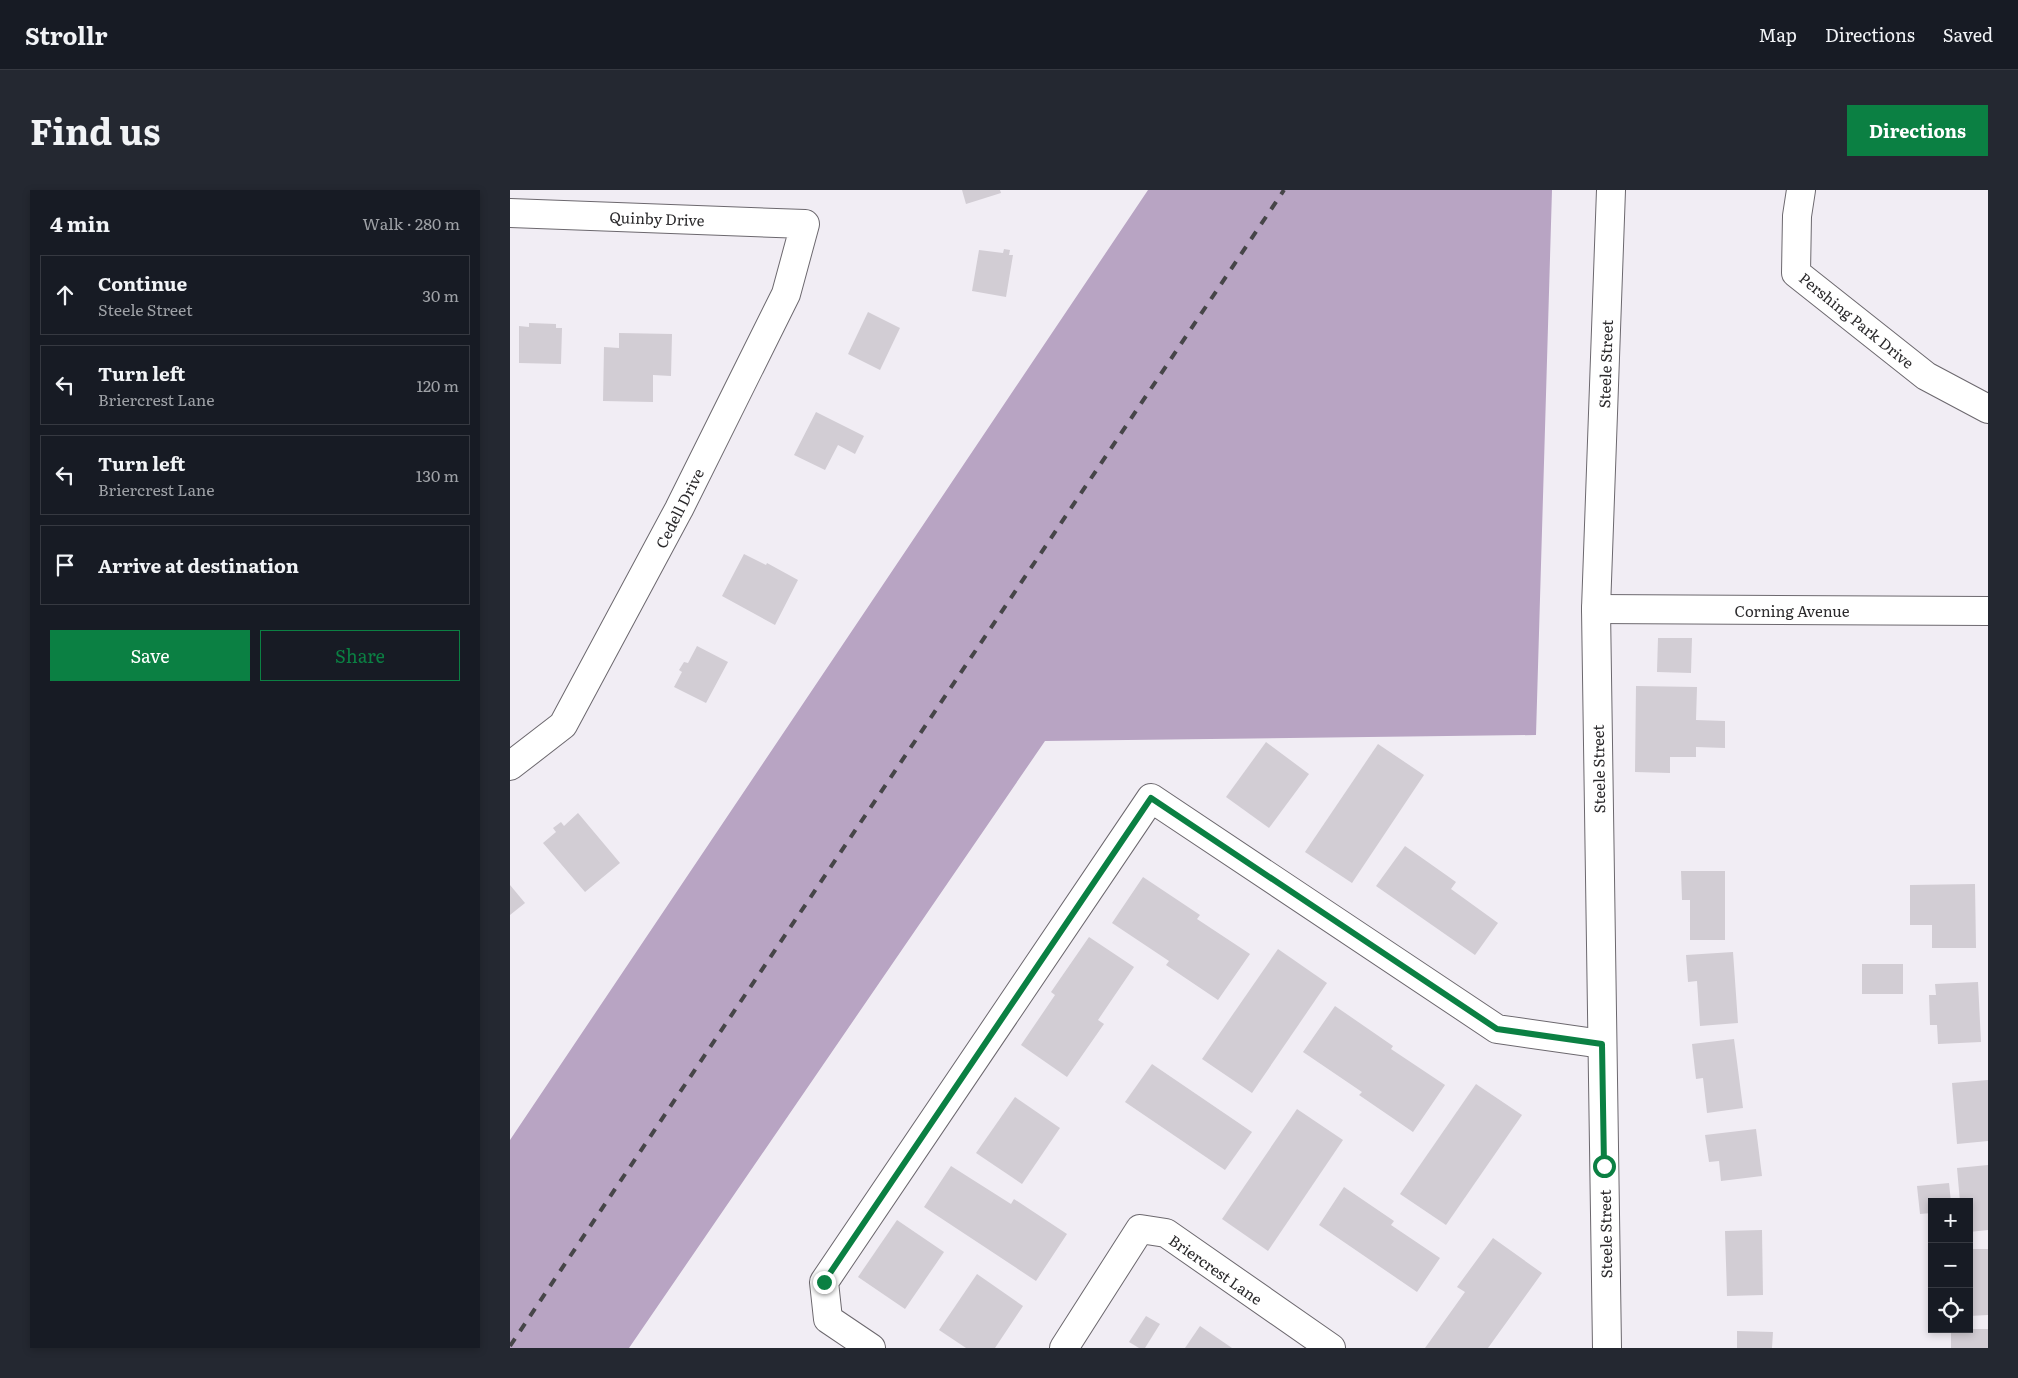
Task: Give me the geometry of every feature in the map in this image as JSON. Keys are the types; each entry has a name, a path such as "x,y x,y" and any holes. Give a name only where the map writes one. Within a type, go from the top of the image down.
{"street":[{"name":"Steele Street","path":"1607,1348 1596,609 1611,190"},
{"name":"Pershing Park Drive","path":"1801,190 1797,216 1796,273 1926,376 1988,409"},
{"name":"Quinby Drive","path":"510,213 805,224"},
{"name":"Cedell Drive","path":"510,766 563,725 679,509 786,294 805,224"},
{"name":"Corning Avenue","path":"1596,609 1988,610"},
{"path":"871,1348 828,1319 824,1282 1151,798 1497,1029 1602,1044"},
{"name":"Briercrest Lane","path":"1064,1348 1140,1229 1166,1233 1331,1348"}],"shaded area":[{"path":"1148,190 1552,190 1536,735 1045,741 629,1348 510,1348 510,1140"}],"building":[{"path":"962,190 1000,190 1001,193 966,204"},
{"path":"1004,249 1010,250 1009,255 1013,255 1006,297 972,291 979,250 1003,253"},
{"path":"868,312 900,328 880,370 848,354"},
{"path":"529,323 556,324 556,328 562,328 561,364 519,363 519,326 529,327"},
{"path":"619,333 672,334 671,376 653,375 653,402 603,401 604,347 619,348"},
{"path":"816,412 864,436 855,454 838,445 825,470 794,455"},
{"path":"744,554 766,565 767,563 798,580 775,625 722,596"},
{"path":"1658,638 1692,638 1691,673 1657,672"},
{"path":"697,646 728,662 706,703 674,687 682,672 679,670 684,662 688,663"},
{"path":"1636,686 1697,687 1696,720 1725,721 1725,748 1696,747 1696,757 1670,757 1670,773 1635,772"},
{"path":"1266,742 1309,774 1269,828 1226,797"},
{"path":"1378,744 1424,775 1352,883 1305,852"},
{"path":"578,813 620,863 585,892 543,843 556,832 553,828 561,822 564,826"},
{"path":"1405,846 1456,882 1451,889 1498,923 1475,955 1376,886"},
{"path":"1681,871 1725,871 1725,940 1690,940 1690,900 1682,900"},
{"path":"1143,877 1200,915 1197,919 1250,954 1218,1000 1166,965 1169,961 1112,923"},
{"path":"1975,884 1976,948 1932,948 1932,925 1910,925 1910,885"},
{"path":"510,885 525,903 510,915"},
{"path":"1089,937 1134,967 1098,1020 1104,1024 1067,1077 1021,1045 1055,995 1051,992"},
{"path":"1278,949 1327,983 1252,1093 1202,1059"},
{"path":"1733,952 1738,1023 1700,1026 1697,981 1688,982 1686,955"},
{"path":"1862,964 1903,964 1903,994 1862,994"},
{"path":"1978,982 1981,1042 1938,1044 1937,1025 1930,1025 1929,995 1936,995 1935,984"},
{"path":"1335,1006 1393,1046 1391,1049 1445,1085 1413,1132 1359,1095 1362,1092 1303,1052"},
{"path":"1734,1039 1743,1108 1707,1113 1703,1078 1696,1079 1692,1044"},
{"path":"1152,1064 1252,1132 1225,1170 1125,1102"},
{"path":"1988,1080 1988,1141 1957,1144 1952,1083"},
{"path":"1476,1084 1522,1115 1446,1225 1400,1194"},
{"path":"1015,1097 1060,1128 1022,1184 976,1153"},
{"path":"1297,1109 1343,1140 1268,1251 1222,1219"},
{"path":"1756,1129 1762,1176 1721,1181 1719,1161 1709,1162 1705,1135"},
{"path":"1988,1165 1988,1230 1973,1232 1973,1198 1960,1198 1957,1168"},
{"path":"951,1166 1011,1204 1014,1199 1067,1234 1036,1281 924,1207"},
{"path":"1949,1183 1951,1198 1928,1198 1928,1213 1920,1214 1917,1186"},
{"path":"1344,1187 1394,1221 1391,1225 1440,1258 1417,1292 1319,1225"},
{"path":"897,1220 944,1252 905,1309 858,1277"},
{"path":"1762,1230 1763,1295 1727,1296 1725,1231"},
{"path":"1493,1238 1542,1273 1488,1348 1425,1348 1465,1292 1457,1287"},
{"path":"1973,1249 1988,1249 1988,1315 1973,1316"},
{"path":"977,1274 1023,1306 995,1348 966,1348 939,1330"},
{"path":"1146,1316 1160,1324 1145,1348 1139,1348 1129,1342"},
{"path":"1200,1326 1232,1348 1185,1348"},
{"path":"1973,1329 1988,1329 1988,1348 1951,1348 1951,1333 1973,1333"},
{"path":"1737,1331 1773,1332 1772,1348 1737,1348"}],"railway":[{"path":"510,1346 1284,190"}],"route":[{"path":"824,1282 1151,798 1497,1029 1602,1044 1604,1166"}]}
